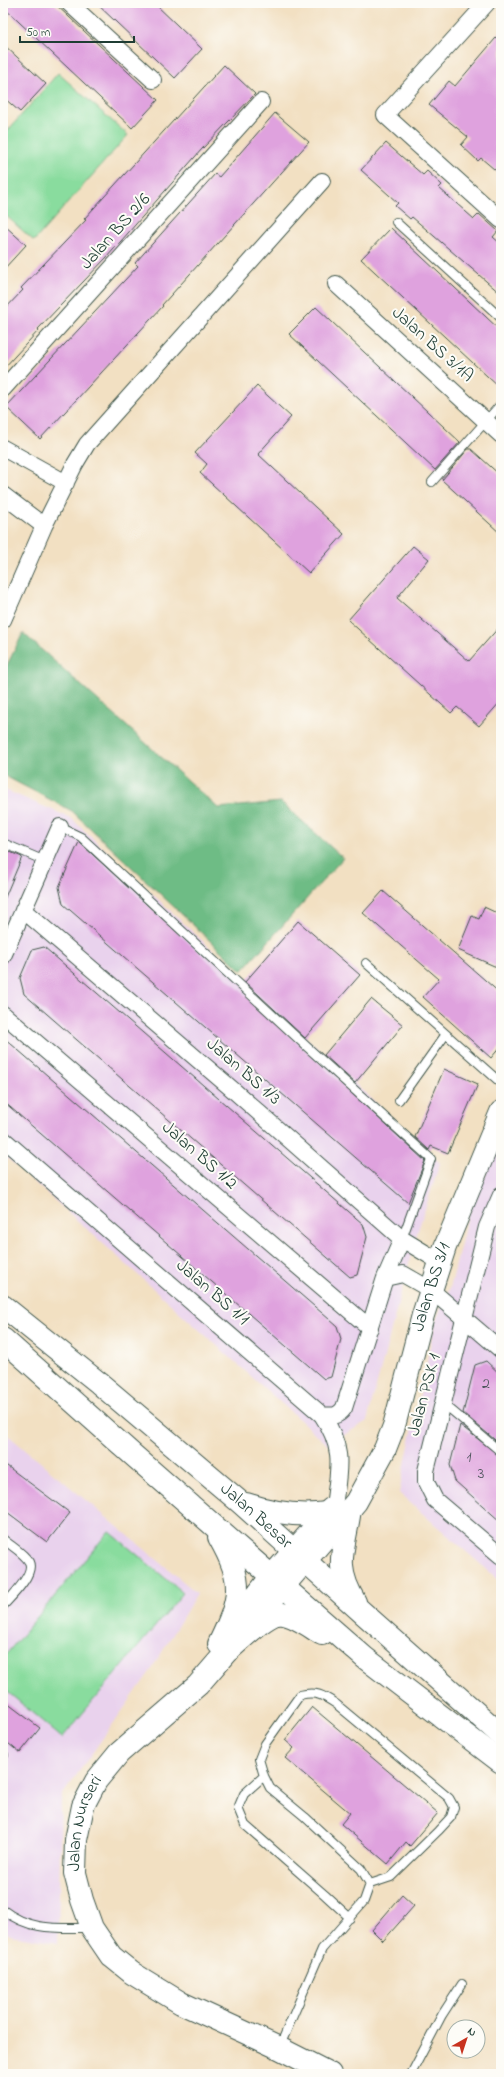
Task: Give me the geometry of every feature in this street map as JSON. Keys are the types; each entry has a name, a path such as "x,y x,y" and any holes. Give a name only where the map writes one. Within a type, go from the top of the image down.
{"main road":[{"name":"Jalan BS 3/1","path":"277,1583 300,1557 337,1509 356,1502 385,1449 394,1426 440,1262 475,1170 501,1112"},
{"name":"Jalan Besar","path":"3,1306 99,1383 241,1502 300,1557 501,1735"},
{"name":"Jalan Besar","path":"3,1339 132,1456 210,1522 277,1583 365,1658 501,1762"},
{"path":"241,1502 263,1510 296,1516 337,1509 348,1530 343,1547 341,1563 343,1578 363,1613"},
{"path":"210,1522 231,1558 238,1588 224,1647"},
{"name":"Jalan Nurseri","path":"277,1583 224,1647 198,1685 119,1753 96,1781 83,1806 76,1840 75,1873 92,1928 111,1956 132,1973 181,2003 279,2048 330,2074"},
{"path":"224,1647 272,1615 281,1613 290,1616 365,1658"}],"street":[{"path":"69,3 153,80"},
{"path":"487,3 385,115 501,220"},
{"name":"Jalan BS 2/6","path":"3,389 260,102"},
{"path":"3,620 44,526 87,444 322,181"},
{"name":"Jalan BS 3/1A","path":"336,284 501,435"},
{"path":"3,448 66,483"},
{"path":"3,495 44,526"},
{"path":"3,956 60,827"},
{"name":"Jalan BS 1/3","path":"23,910 232,1089 402,1239 440,1262"},
{"name":"Jalan BS 1/2","path":"3,1014 370,1328"},
{"name":"Jalan BS 1/1","path":"3,1140 322,1416 336,1439 340,1453 337,1509"},
{"name":"Jalan PSK 1","path":"501,1195 487,1227 444,1404 426,1471 426,1482 429,1491 441,1507 501,1556"},
{"path":"322,1416 335,1416 340,1414 344,1408 385,1278 402,1239"},
{"path":"385,1278 404,1274 431,1290 501,1350"}],"lane":[{"path":"396,222 501,318"},
{"path":"432,482 501,404"},
{"path":"60,827 80,837 306,1046 431,1159 402,1239"},
{"path":"3,843 45,860"},
{"path":"366,963 501,1083"},
{"path":"399,1100 446,1034"},
{"path":"444,1404 501,1452"},
{"path":"3,1539 23,1555 29,1562 30,1568 28,1576 3,1606"},
{"path":"311,1692 321,1694 336,1704 449,1798 454,1807 451,1817 391,1877 370,1884 361,1870 350,1859 306,1817 270,1788 264,1776 259,1759 265,1744 300,1695 311,1692"},
{"path":"264,1776 244,1794 238,1808 245,1825 326,1894 350,1918"},
{"path":"279,2048 322,1949 364,1901 370,1884"},
{"path":"3,1910 11,1916 42,1928 92,1928"},
{"path":"411,2074 442,2014 462,1984"}],"shaded area":[{"path":"3,789 71,818 440,1163 415,1240 367,1421 328,1445 3,1154"},
{"path":"501,1139 501,1582 399,1493 435,1323 451,1285 468,1215"},
{"path":"3,1431 197,1593 152,1669 61,1797 58,1943 10,1935 3,1930"}],"green space":[{"path":"58,73 128,135 34,241 3,213 3,136"},
{"path":"23,633 218,808 281,802 343,858 242,971 72,811 3,775 3,673"},
{"path":"109,1531 183,1593 62,1738 3,1688 3,1658"}],"building":[{"path":"3,3 54,3 158,100 132,128 3,7"},
{"path":"96,3 154,3 202,49 175,78"},
{"path":"501,32 501,175 481,158 478,161 461,145 468,137 429,105 449,81 455,86"},
{"path":"3,44 46,84 20,112 3,97"},
{"path":"224,65 255,94 202,149 106,258 38,329 39,330 3,369 3,311 23,290 21,288 86,220 84,219"},
{"path":"275,113 309,142 162,305 163,306 40,439 6,407 138,266 135,263 215,174 219,177"},
{"path":"386,143 423,175 427,171 442,185 439,188 474,219 479,214 498,231 493,237 501,244 501,294 412,217 410,219 395,206 398,203 361,170"},
{"path":"3,224 26,245 3,270"},
{"path":"391,228 501,331 501,389 361,259"},
{"path":"316,307 460,442 435,470 289,334"},
{"path":"257,386 291,417 258,454 344,534 309,573 200,473 207,464 195,453"},
{"path":"468,449 471,449 501,476 501,534 442,480"},
{"path":"413,546 429,559 397,598 469,661 501,625 501,701 479,726 457,707 451,713 348,620"},
{"path":"79,842 425,1161 408,1203 63,904 59,887"},
{"path":"3,849 22,857 3,902"},
{"path":"383,891 501,994 501,1046 491,1058 423,997 439,979 363,913"},
{"path":"484,907 501,915 501,969 458,950 472,916 479,919"},
{"path":"298,921 360,975 305,1038 245,982"},
{"path":"44,947 363,1224 367,1237 357,1275 350,1277 24,994 20,978 32,950"},
{"path":"371,999 403,1025 355,1083 324,1055"},
{"path":"3,1037 337,1326 341,1339 331,1377 324,1379 3,1101"},
{"path":"444,1069 478,1084 448,1153 431,1146 429,1150 415,1137"},
{"path":"486,1361 501,1375 501,1445 463,1413 475,1365"},
{"path":"460,1425 501,1457 501,1522 455,1481 450,1465"},
{"path":"3,1463 70,1513 47,1542 3,1509"},
{"path":"3,1700 40,1728 20,1753 3,1739"},
{"path":"312,1707 438,1813 410,1846 406,1842 388,1864 341,1824 350,1813 285,1758 294,1748 285,1740"},
{"path":"402,1895 414,1906 383,1941 372,1930"}]}
